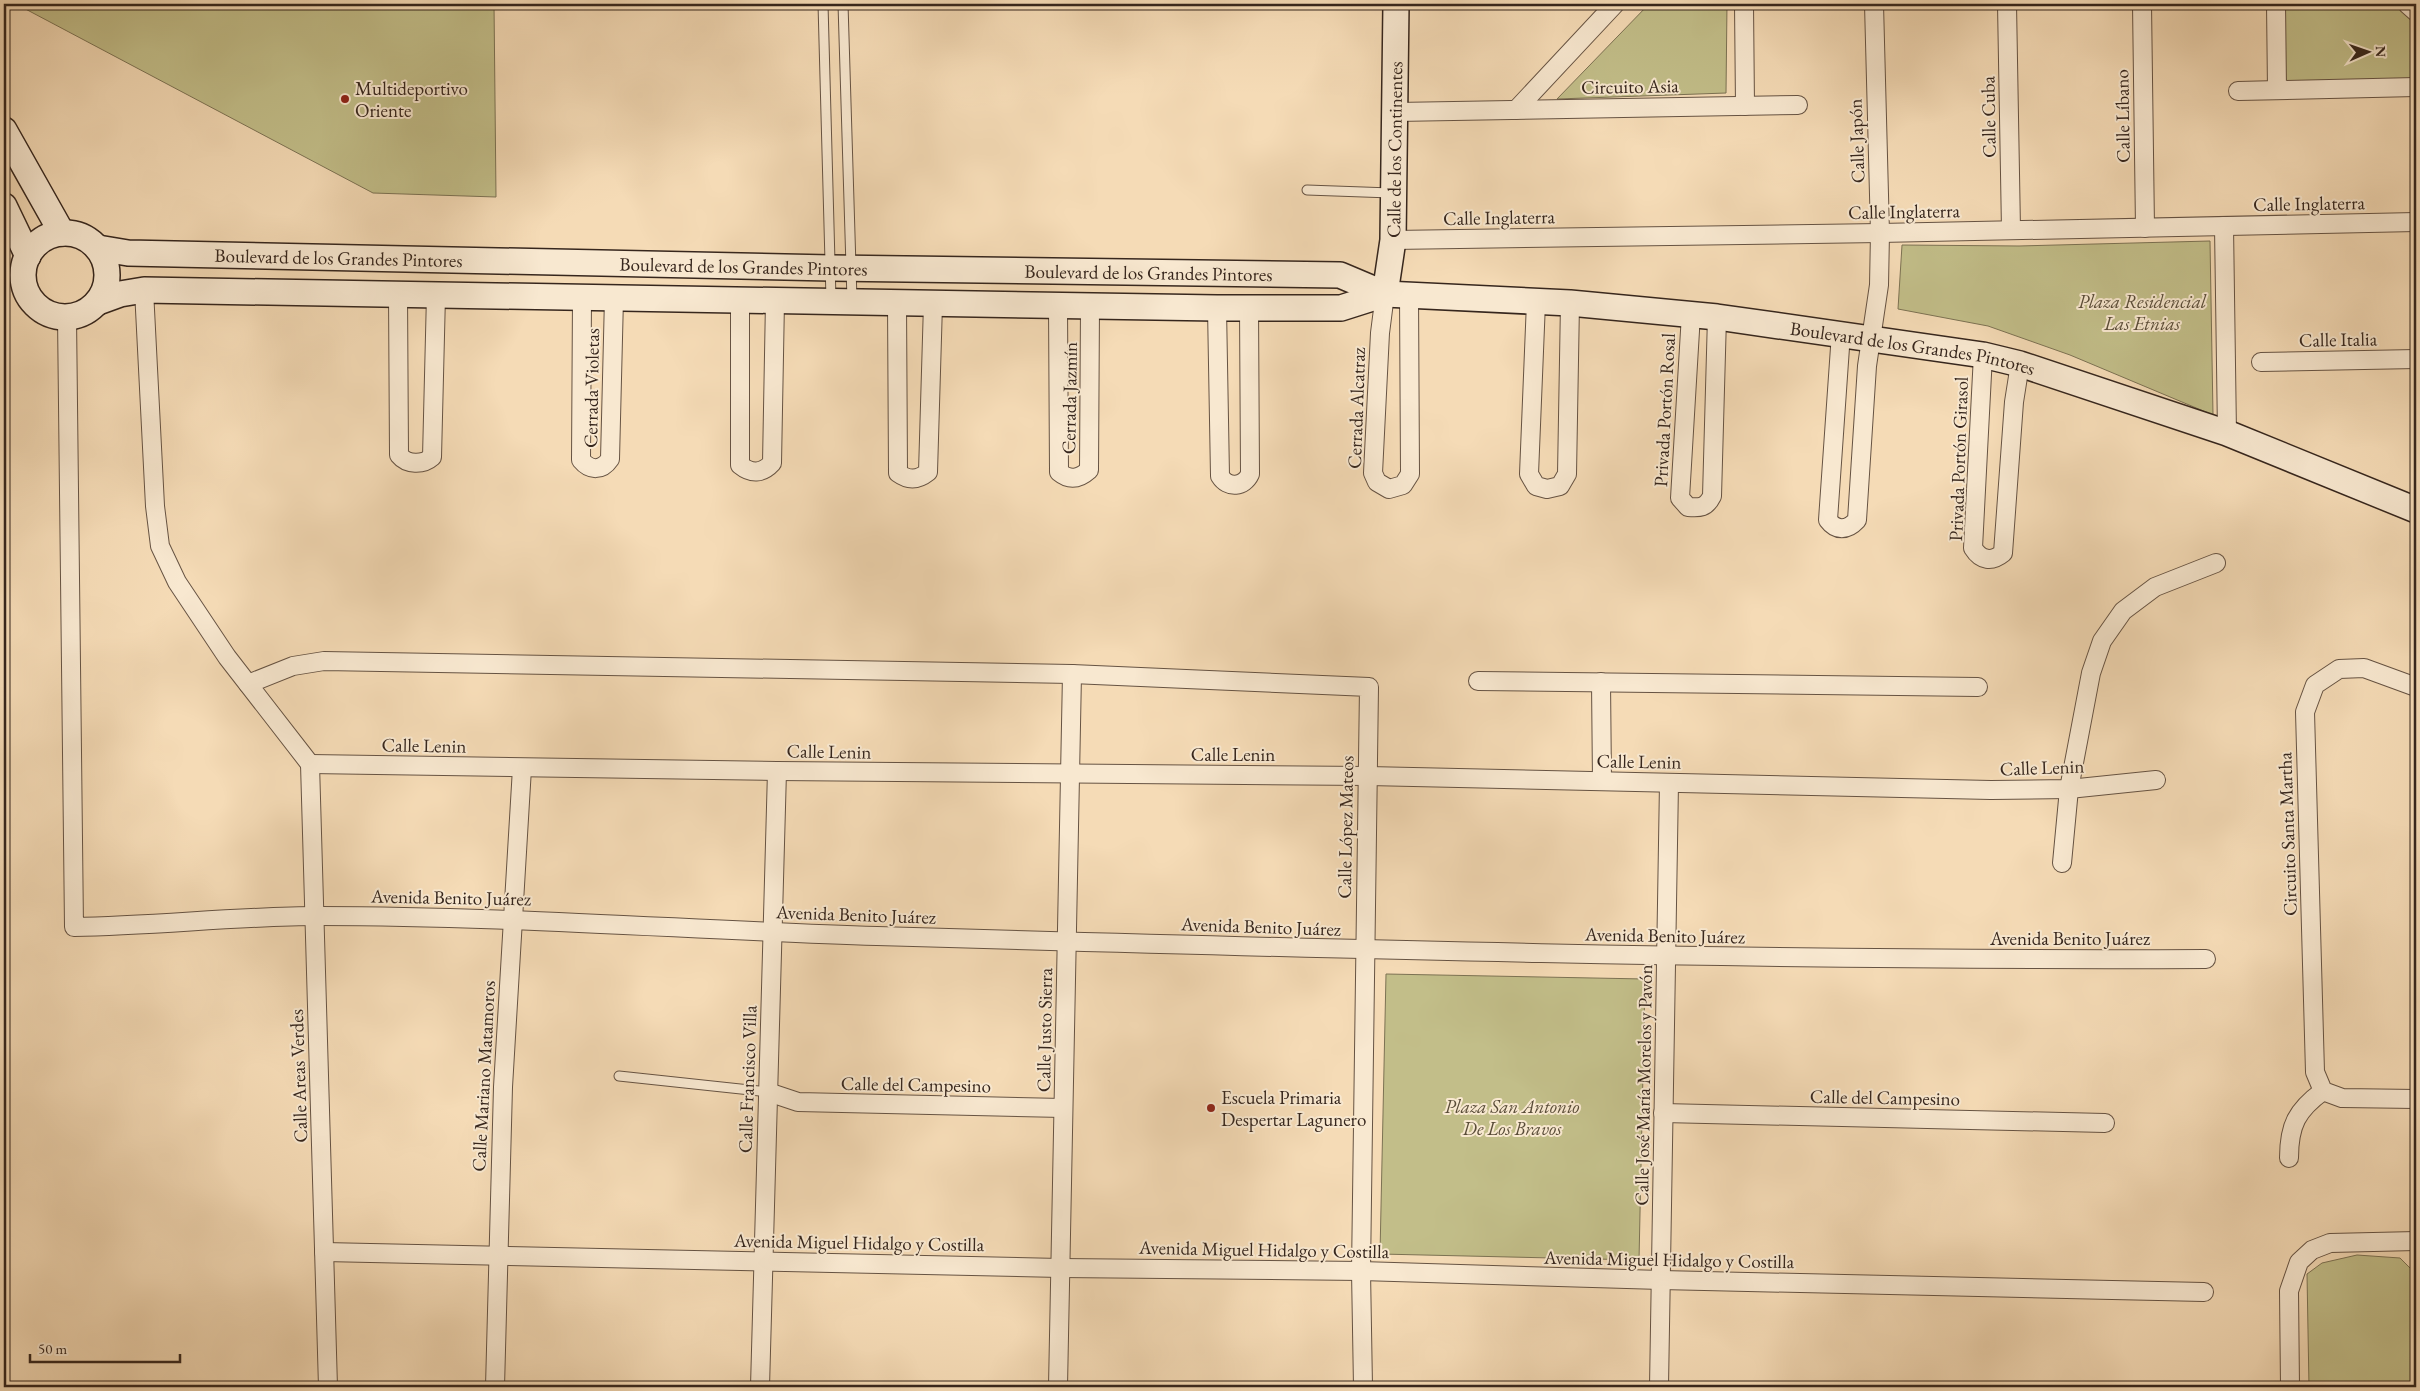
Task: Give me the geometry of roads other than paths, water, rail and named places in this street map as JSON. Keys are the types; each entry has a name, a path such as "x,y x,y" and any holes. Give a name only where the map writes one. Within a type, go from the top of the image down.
{"street":[{"name":"Calle de los Continentes","path":"1396,4 1393,240 1397,295"},
{"name":"Circuito Asia","path":"1516,110 1615,4"},
{"path":"1744,4 1746,106"},
{"name":"Calle Japón","path":"1841,333 1828,520 1832,526 1842,529 1852,526 1857,520 1866,366 1879,285 1880,234 1874,4"},
{"name":"Calle Cuba","path":"2007,4 2011,230"},
{"name":"Calle Líbano","path":"2142,4 2146,228"},
{"path":"2276,4 2277,90"},
{"path":"2408,4 2416,12"},
{"path":"2238,91 2416,87"},
{"name":"Circuito Asia","path":"1396,112 1798,105"},
{"path":"4,130 62,233"},
{"path":"4,206 28,256"},
{"name":"Calle Inglaterra","path":"1393,240 1880,234 2416,222"},
{"path":"2224,226 2227,433"},
{"path":"62,233 78,234 98,248 105,261 108,275 105,289 98,302 81,314 67,317 53,315 40,309 30,298 14,286 24,270 28,256 42,240 62,233"},
{"name":"Boulevard de los Grandes Pintores","path":"98,248 128,253 841,268 1340,275 1397,295"},
{"name":"Boulevard de los Grandes Pintores","path":"98,302 120,294 144,290 842,302 897,312 933,313 1058,306 1340,308 1397,295 1570,303 1691,314 1841,333 1983,355 2020,364 2227,433 2416,510"},
{"path":"144,290 155,506 160,546 177,582 227,657 310,764"},
{"path":"398,294 399,455 403,460 415,463 428,461 432,457 436,295"},
{"name":"Cerrada Alcatraz","path":"1397,295 1410,474 1403,485 1389,489 1377,482 1373,473 1380,333 1397,295"},
{"name":"Cerrada Violetas","path":"582,298 581,460 586,466 595,469 606,465 610,459 614,298"},
{"path":"740,300 740,465 746,470 755,472 766,469 772,463 775,301"},
{"path":"1536,302 1528,474 1536,486 1547,489 1560,486 1568,474 1570,303"},
{"name":"Cerrada Jazmín","path":"1058,306 1059,472 1074,479 1083,476 1089,470 1090,306"},
{"path":"1217,308 1220,476 1229,484 1236,485 1242,483 1250,474 1249,308"},
{"path":"897,312 898,473 904,478 914,479 928,472 933,313"},
{"name":"Privada Portón Rosal","path":"1691,314 1680,498 1688,507 1700,508 1708,504 1712,496 1717,317"},
{"name":"Avenida Benito Juárez","path":"67,317 74,928 314,916 512,919 772,932 1364,950 1667,956 2206,959"},
{"name":"Privada Portón Girasol","path":"1983,355 1974,548 1977,555 1985,560 1996,559 2003,553 2014,402 2020,364"},
{"name":"Calle Italia","path":"2261,362 2416,358"},
{"path":"2062,864 2069,789 2091,673 2102,641 2123,612 2155,587 2216,563"},
{"path":"248,684 293,666 324,661 1072,674"},
{"name":"Circuito Santa Martha","path":"2323,1091 2315,1072 2305,712 2315,685 2339,669 2364,668 2416,687"},
{"name":"Calle López Mateos","path":"1072,674 1369,687 1364,950 1362,1271 1364,1387"},
{"name":"Calle Justo Sierra","path":"1058,1387 1072,674"},
{"path":"1478,680 1978,687"},
{"path":"1601,682 1602,781"},
{"name":"Calle Areas Verdes","path":"310,764 328,1387"},
{"name":"Calle Lenin","path":"310,764 777,772 1368,776 1991,790 2069,789 2156,780"},
{"name":"Calle Mariano Matamoros","path":"495,1387 497,1256 512,919 522,768"},
{"name":"Calle Francisco Villa","path":"760,1387 777,772"},
{"name":"Calle José María Morelos y Pavón","path":"1659,1387 1667,956 1668,783"},
{"path":"2289,1158 2289,1138 2296,1119 2307,1103 2323,1091 2342,1098 2416,1099"},
{"name":"Calle del Campesino","path":"768,1092 798,1102 1063,1108"},
{"name":"Calle del Campesino","path":"1663,1113 2106,1123"},
{"path":"2290,1387 2289,1291 2299,1262 2312,1250 2330,1243 2416,1240"},
{"name":"Avenida Miguel Hidalgo y Costilla","path":"324,1252 1060,1268 1362,1271 1661,1280 2204,1292"}],"lane":[{"path":"823,4 842,302"},
{"path":"842,302 843,4"},
{"path":"1307,190 1394,193"},
{"path":"618,1076 768,1092"}],"place":[{"name":"Multideportivo Oriente","path":"345,99"},
{"name":"Escuela Primaria Despertar Lagunero","path":"1211,1108"}],"park label":[{"name":"Plaza Residencial Las Etnias","path":"2142,312"},
{"name":"Plaza San Antonio De Los Bravos","path":"1512,1117"}]}
